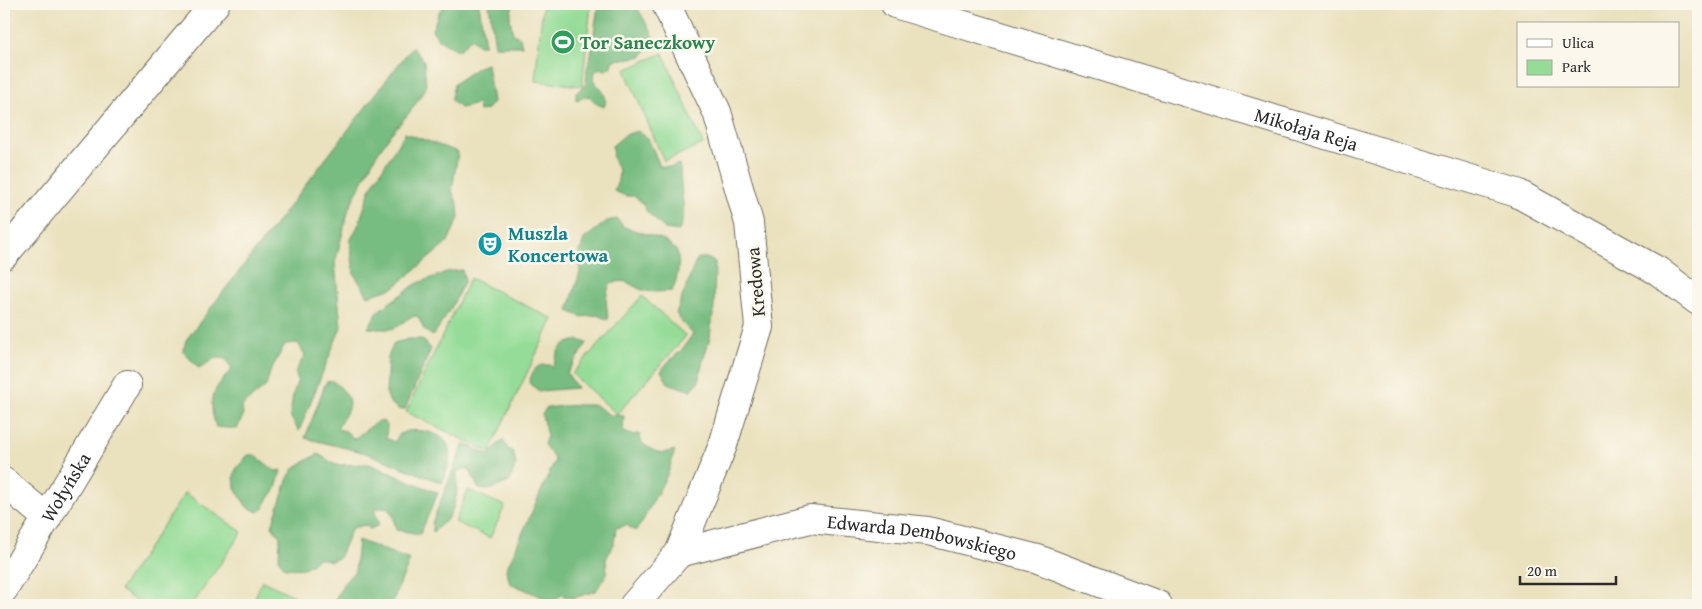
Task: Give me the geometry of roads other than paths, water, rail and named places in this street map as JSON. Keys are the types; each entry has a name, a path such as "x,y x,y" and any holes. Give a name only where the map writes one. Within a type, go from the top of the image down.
{"street":[{"path":"4,255 215,4"},
{"name":"Kredowa","path":"634,605 679,553 723,445 759,327 749,223 717,112 666,4"},
{"name":"Mikołaja Reja","path":"895,4 1517,192 1658,271 1698,300"},
{"name":"Wołyńska","path":"4,589 127,385"},
{"path":"4,482 47,518"},
{"name":"Edwarda Dembowskiego","path":"679,553 810,519 928,531 1038,559 1158,605"}],"place":[{"name":"Tor Saneczkowy","path":"563,42"},
{"name":"Muszla Koncertowa","path":"490,244"}]}
